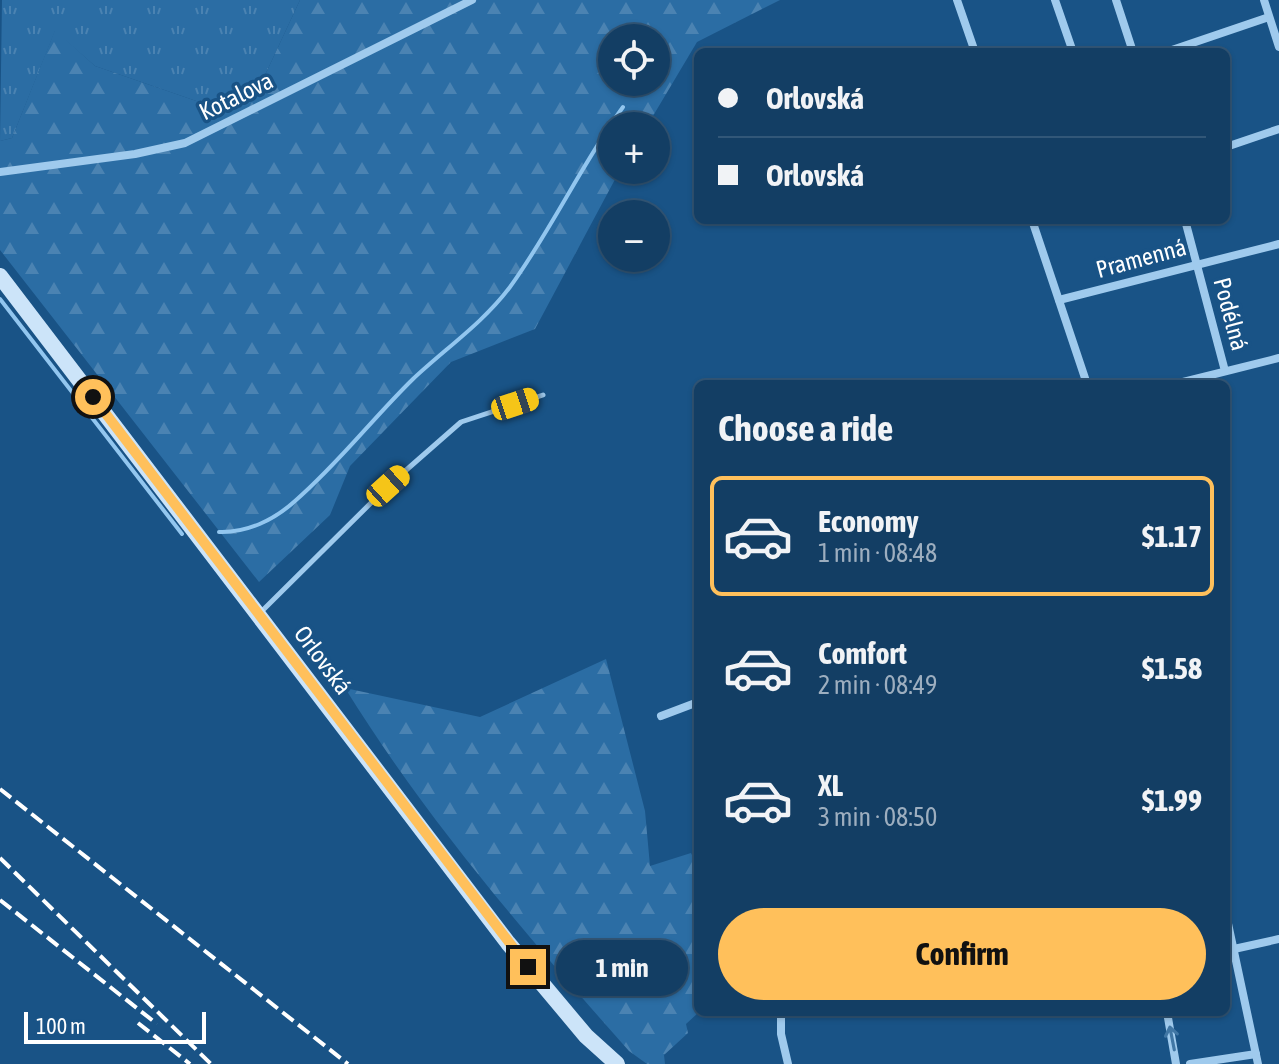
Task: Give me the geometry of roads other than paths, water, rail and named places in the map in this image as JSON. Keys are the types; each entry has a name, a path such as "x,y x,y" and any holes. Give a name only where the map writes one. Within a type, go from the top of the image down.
{"main road":[{"name":"Orlovská","path":"0,276 508,943 586,1036 617,1064"}],"street":[{"name":"Kotalova","path":"0,172 135,154 185,143 472,0"},
{"path":"957,0 974,48"},
{"path":"1055,0 1072,48"},
{"path":"1116,0 1132,48"},
{"path":"1264,0 1279,47"},
{"path":"1178,48 1269,17"},
{"path":"1230,146 1279,129"},
{"path":"1033,224 1086,380"},
{"name":"Podélná","path":"1186,224 1225,371"},
{"name":"Pramenná","path":"1059,300 1279,244"},
{"path":"1190,380 1279,358"},
{"path":"661,716 694,704"},
{"path":"1230,932 1258,1064"},
{"path":"1234,949 1279,939"},
{"path":"781,1016 781,1034 788,1064"},
{"path":"1168,1016 1176,1064"},
{"path":"1190,1064 1256,1054"}],"lane":[{"path":"259,614 388,486 461,422 543,395"}],"waterway":[{"path":"219,532 250,528 287,508 326,472 413,379 488,312 525,265 623,107"},
{"path":"0,299 182,534"}],"railway":[{"path":"0,789 348,1064"},
{"path":"0,858 211,1064"},
{"path":"0,900 157,1024"},
{"path":"138,1023 190,1064"}]}
